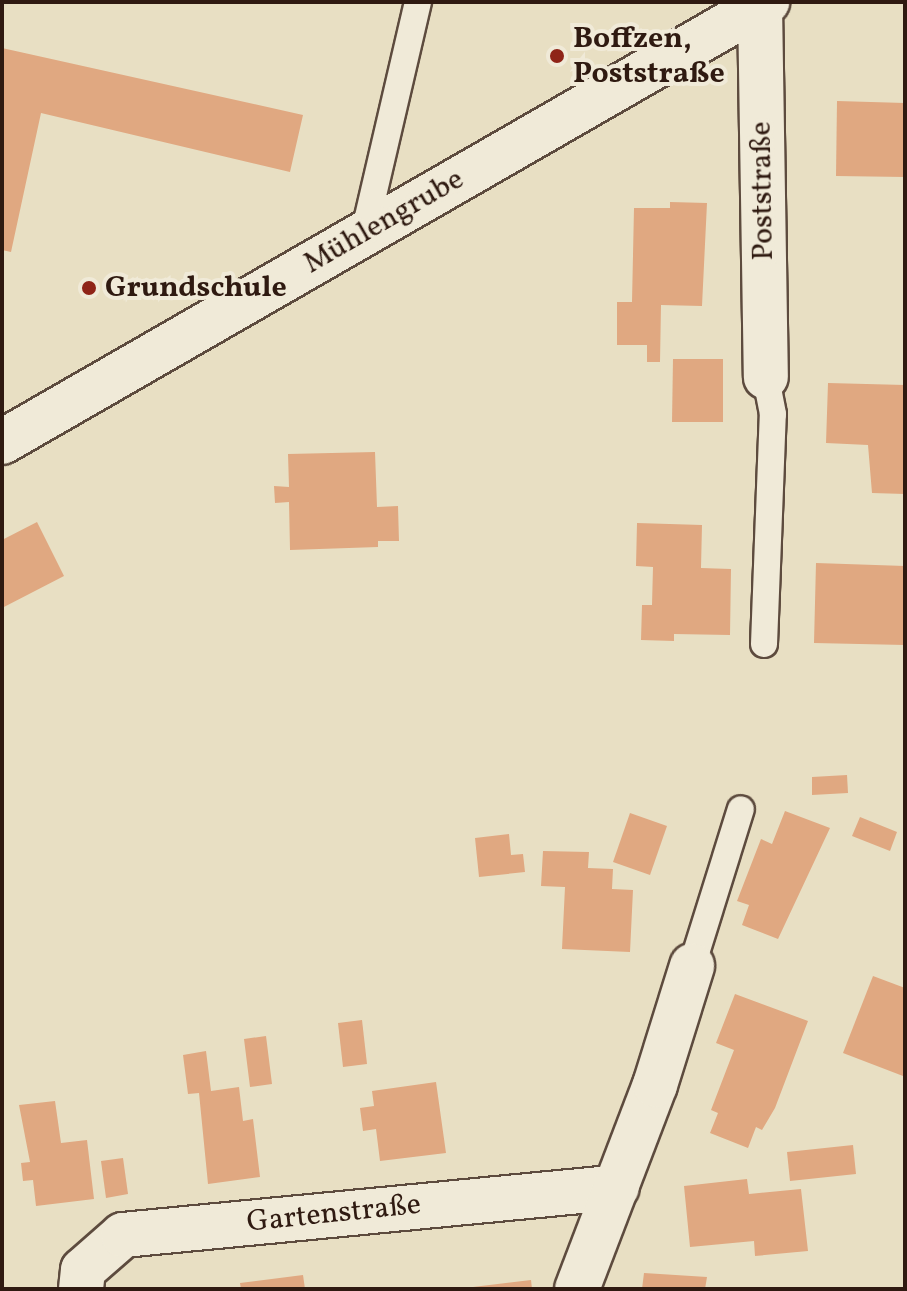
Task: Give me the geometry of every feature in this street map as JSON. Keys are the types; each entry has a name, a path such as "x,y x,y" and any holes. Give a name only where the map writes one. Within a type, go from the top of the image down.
{"street":[{"name":"Mühlengrube","path":"2,442 764,4"},
{"name":"Poststraße","path":"764,4 766,377"},
{"path":"577,1289 617,1187 692,966"},
{"name":"Gartenstraße","path":"81,1289 83,1270 123,1235 617,1187"}],"lane":[{"path":"364,234 418,2"},
{"path":"764,644 773,414 766,377"},
{"path":"692,966 741,809"}],"building":[{"path":"2,48 303,115 290,172 41,113 11,252 2,250"},
{"path":"837,101 905,103 905,177 836,176"},
{"path":"670,202 707,203 702,306 661,305 660,362 647,362 647,345 617,345 617,302 632,302 634,208 670,208"},
{"path":"673,359 723,359 723,422 672,422"},
{"path":"828,383 905,385 905,494 872,493 868,445 826,443"},
{"path":"375,452 377,507 398,506 399,541 378,541 378,547 290,550 289,502 275,503 274,486 289,487 288,454"},
{"path":"37,522 64,576 2,608 2,540"},
{"path":"637,523 702,525 701,568 731,569 730,635 674,634 674,641 641,640 642,605 652,605 653,567 636,566"},
{"path":"816,563 905,566 905,645 814,643"},
{"path":"847,775 848,793 812,795 812,777"},
{"path":"785,811 830,828 778,939 742,925 749,905 737,901 761,839 772,844"},
{"path":"630,813 667,826 650,875 613,862"},
{"path":"860,817 897,832 890,851 852,836"},
{"path":"509,834 511,855 523,854 525,872 479,877 475,838"},
{"path":"543,851 589,852 588,868 613,869 612,889 633,890 630,952 562,949 565,887 541,886"},
{"path":"873,976 905,988 903,1076 843,1053"},
{"path":"735,994 808,1021 775,1108 762,1130 756,1127 748,1148 710,1133 718,1113 711,1110 734,1050 716,1043"},
{"path":"362,1020 367,1064 343,1067 338,1023"},
{"path":"266,1036 272,1084 250,1087 244,1039"},
{"path":"206,1051 211,1091 239,1087 243,1121 253,1119 260,1177 208,1184 199,1093 188,1094 183,1055"},
{"path":"436,1082 446,1153 380,1161 376,1129 363,1131 360,1108 374,1106 372,1091"},
{"path":"55,1101 61,1143 87,1140 94,1199 36,1206 33,1180 23,1181 21,1163 30,1162 19,1105"},
{"path":"853,1145 856,1174 790,1181 787,1152"},
{"path":"123,1158 128,1194 106,1198 101,1161"},
{"path":"747,1179 749,1194 801,1189 808,1251 755,1256 754,1241 690,1247 684,1186"},
{"path":"644,1273 707,1277 705,1289 642,1289"},
{"path":"303,1275 305,1289 241,1289 240,1283"},
{"path":"531,1280 532,1289 473,1289 473,1287"}],"place":[{"name":"Boffzen, Poststraße","path":"557,56"},
{"name":"Grundschule","path":"89,288"}]}
